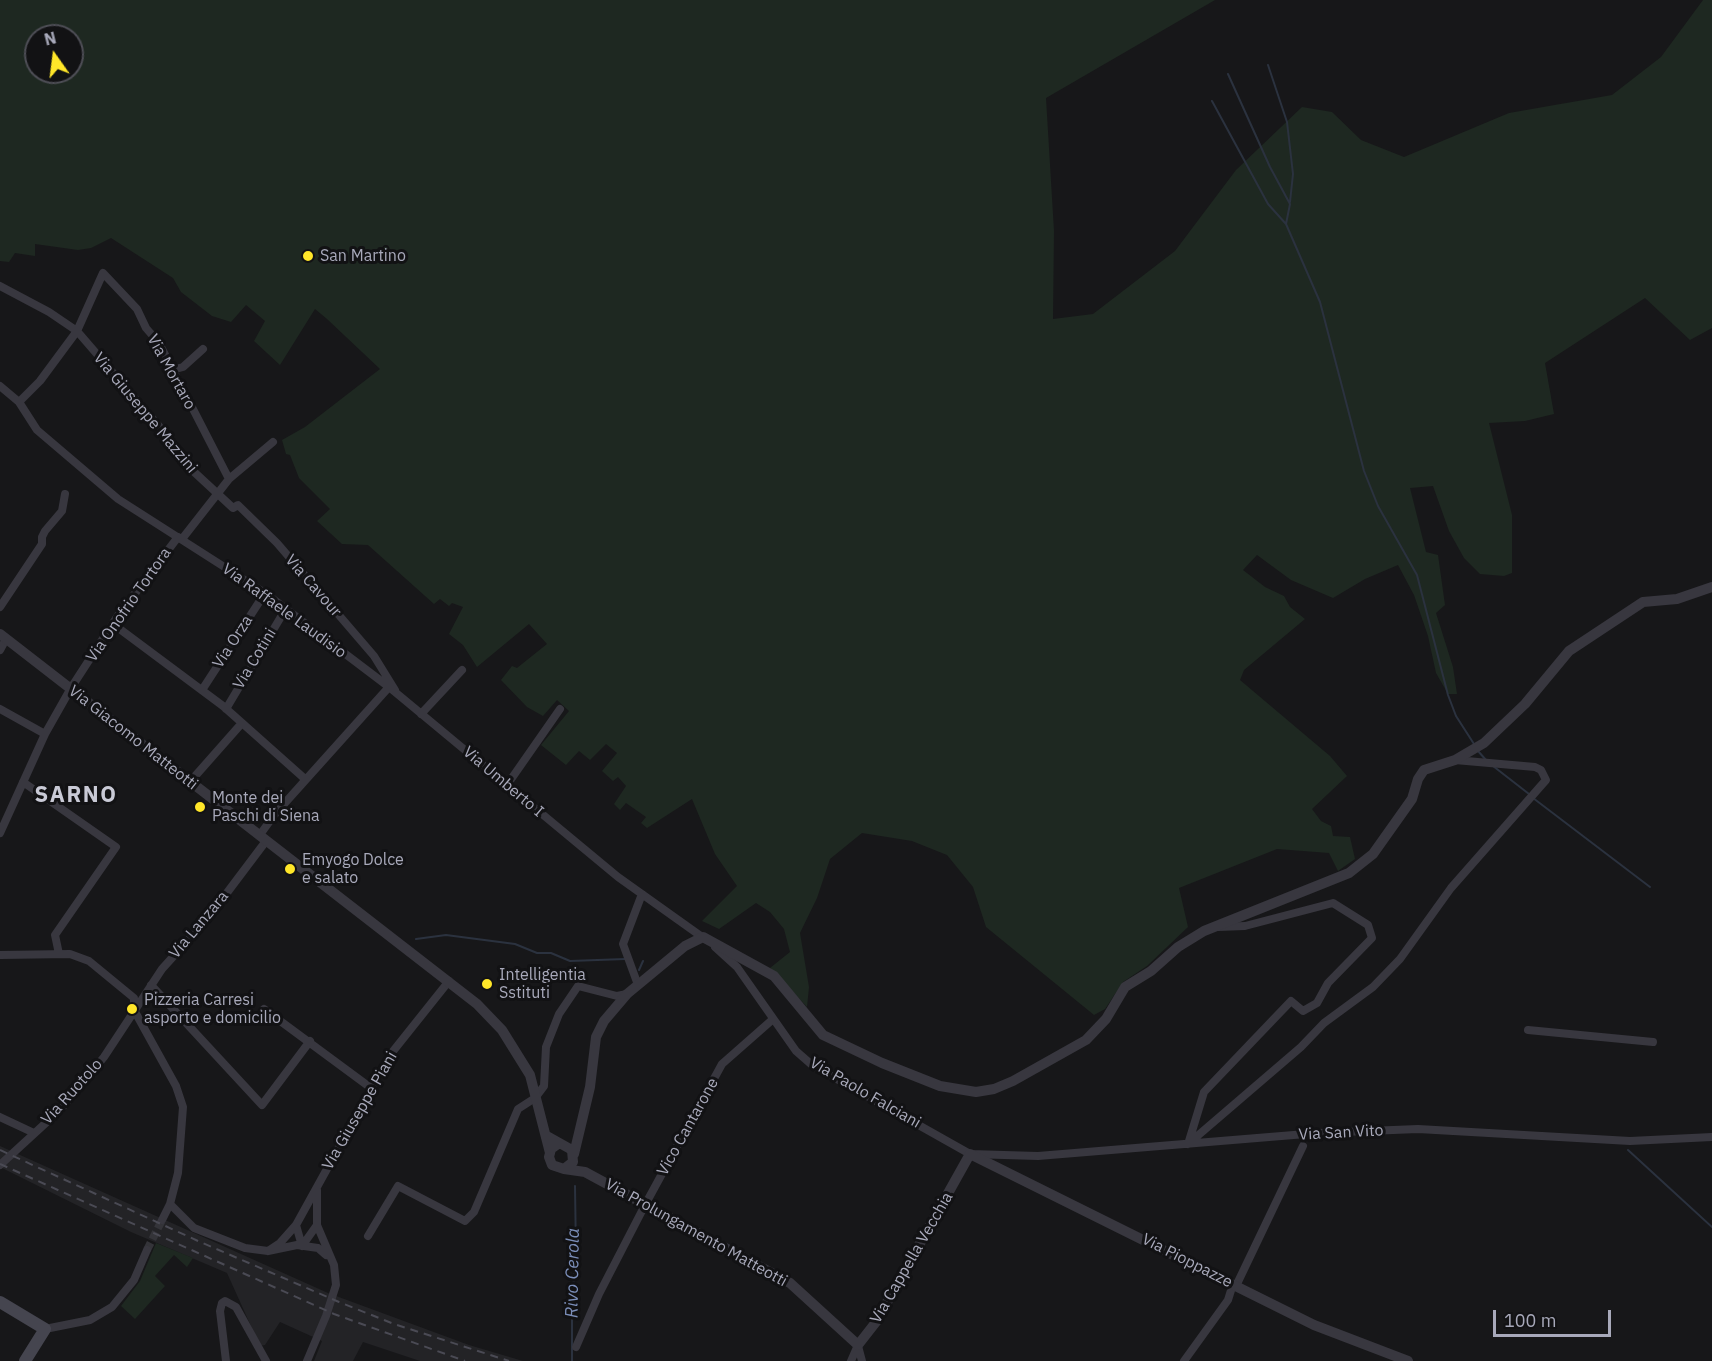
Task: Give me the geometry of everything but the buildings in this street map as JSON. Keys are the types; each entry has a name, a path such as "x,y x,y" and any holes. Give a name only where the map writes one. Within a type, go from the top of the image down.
{"main road":[{"path":"0,1302 45,1329 25,1361"}],"street":[{"name":"Via Mortaro","path":"77,331 103,273 137,309 229,479"},
{"name":"Via Giuseppe Mazzini","path":"0,286 49,312 77,331 159,426 179,458 217,492"},
{"path":"19,402 40,381 77,331"},
{"path":"172,370 183,367 203,349"},
{"name":"Via Raffaele Laudisio","path":"0,386 19,402 37,430 118,500 265,593 388,687"},
{"name":"Via Onofrio Tortora","path":"0,833 45,734 71,688 113,624 217,492 273,442"},
{"name":"Via Cavour","path":"217,492 233,508 238,504 277,543 374,656 398,695"},
{"path":"0,607 42,544 45,531 62,512 65,494"},
{"path":"263,839 449,981 477,1004 502,1030 530,1075 552,1165 564,1169 571,1165 579,1138 596,1037 604,1021 627,994 685,946 703,937 774,976 823,1035 882,1063 940,1086 976,1092 1013,1081 1086,1040 1106,1019 1125,987 1151,972 1178,947 1214,927 1349,873 1374,854 1412,799 1418,779 1424,770 1455,760 1476,748 1525,704 1569,651 1594,633 1643,602 1677,599 1712,587"},
{"name":"Via Orza","path":"202,690 265,593"},
{"name":"Via Cotini","path":"226,709 285,610"},
{"path":"113,624 226,709 305,779"},
{"path":"0,650 3,636"},
{"name":"Via Giacomo Matteotti","path":"3,636 263,839"},
{"path":"421,714 462,670"},
{"name":"Via Umberto I","path":"388,687 618,877 642,894"},
{"name":"Via Lanzara","path":"135,1010 162,969 208,918 305,779 388,687"},
{"path":"0,709 45,734"},
{"path":"507,785 560,709"},
{"path":"189,783 242,723"},
{"path":"1188,1144 1301,1047 1324,1023 1373,987 1400,959 1450,888 1546,780 1541,770 1535,767 1455,760"},
{"path":"23,782 116,847 55,936 59,954"},
{"path":"638,985 623,944 642,894"},
{"name":"Via Paolo Falciani","path":"642,894 703,937 737,967 772,1020 796,1051 812,1065 970,1154"},
{"path":"1188,1144 1204,1092 1291,1001 1304,1011 1317,1003 1328,983 1372,938 1368,925 1334,903 1245,926 1214,927"},
{"path":"0,955 70,954 89,961 134,998 135,1010 176,1086 183,1107 178,1173 170,1204 162,1220"},
{"name":"Via Giuseppe Piani","path":"268,1251 280,1243 296,1225 390,1055 449,981"},
{"path":"151,985 262,1105 310,1041"},
{"path":"368,1236 398,1186 465,1221 474,1212 518,1109 535,1098 544,1086 546,1047 559,1014 578,986 616,996 627,994"},
{"path":"264,1009 371,1088"},
{"name":"Via Ruotolo","path":"0,1165 61,1109 104,1057 135,1010"},
{"name":"Vico Cantarone","path":"576,1347 599,1294 722,1064 772,1020"},
{"path":"1528,1030 1653,1042"},
{"path":"0,1117 34,1133"},
{"name":"Via San Vito","path":"970,1154 1038,1156 1318,1134 1418,1129 1629,1141 1712,1137"},
{"name":"Via Prolungamento Matteotti","path":"546,1136 570,1147 585,1172"},
{"path":"550,1153 560,1144 579,1138"},
{"path":"1184,1361 1228,1300 1303,1146"},
{"name":"Via Pioppazze","path":"970,1154 1314,1325 1408,1361"},
{"name":"Via Cappella Vecchia","path":"858,1345 876,1322 970,1154"},
{"name":"Via Prolungamento Matteotti","path":"564,1169 585,1172 790,1283 858,1345"},
{"path":"307,1361 336,1285 334,1265 328,1256 317,1225 318,1186"},
{"path":"170,1204 194,1228 245,1248 268,1251 303,1246 318,1248 328,1256"},
{"path":"296,1225 303,1246"},
{"path":"303,1246 317,1225"},
{"path":"45,1329 90,1320 112,1307 134,1280 147,1250"},
{"path":"226,1361 220,1311 225,1301 236,1307 266,1361"},
{"path":"851,1361 858,1345"},
{"path":"858,1345 862,1361"}],"shaded area":[{"path":"0,0 1215,0 1046,98 1054,231 1053,319 1093,314 1175,251 1236,170 1302,107 1332,112 1361,140 1404,157 1509,113 1612,95 1661,57 1703,0 1712,0 1712,328 1690,340 1645,298 1545,363 1554,414 1525,421 1489,423 1512,515 1512,573 1504,576 1480,574 1464,558 1449,531 1433,486 1410,488 1426,552 1438,555 1445,605 1436,613 1453,667 1457,694 1448,694 1436,673 1428,636 1414,595 1398,565 1365,579 1333,598 1291,580 1257,555 1243,570 1265,587 1284,596 1290,607 1305,619 1244,670 1240,680 1330,756 1347,776 1312,809 1321,821 1331,826 1333,836 1350,837 1355,859 1338,871 1329,853 1277,849 1179,888 1188,927 1147,966 1123,982 1105,1009 1094,1015 986,927 973,887 947,855 912,841 862,833 830,859 817,898 800,933 809,987 807,1007 770,968 790,952 784,929 770,912 756,903 719,929 702,921 737,886 715,854 692,799 647,828 641,823 646,817 626,803 620,810 614,804 626,786 618,777 613,781 602,771 617,753 606,744 590,760 579,751 566,765 541,745 569,711 557,700 543,716 527,707 501,680 512,666 517,668 547,644 529,624 477,667 463,645 449,634 463,607 452,603 449,606 440,599 434,604 368,545 342,544 317,521 330,509 299,478 290,455 286,454 282,440 305,427 380,369 327,319 315,309 280,365 254,341 265,321 246,305 231,322 212,316 181,292 173,278 111,238 91,248 78,250 35,244 35,256 15,253 9,262 0,261"},
{"path":"0,1146 328,1293 469,1345 523,1361 420,1361 363,1342 353,1361 314,1361 322,1341 280,1322 265,1345 260,1346 227,1273 131,1232 0,1167"},
{"path":"156,1243 193,1258 187,1267 174,1255 155,1276 165,1286 135,1319 121,1306 140,1281"}],"waterway":[{"path":"1268,65 1287,122 1293,174 1290,202"},
{"path":"1228,74 1270,167 1290,204 1286,224"},
{"path":"1212,101 1268,204 1286,224 1320,302 1364,471 1378,506 1417,575 1448,695 1456,716 1474,744"},
{"path":"1478,751 1486,760"},
{"path":"1493,766 1529,794"},
{"path":"1533,798 1650,887"},
{"path":"416,939 446,935 515,944 537,953 551,953 570,961 625,959"},
{"name":"Rivo Cerola","path":"639,970 643,961"},
{"path":"1628,1150 1712,1227"},
{"name":"Rivo Cerola","path":"572,1361 572,1298 576,1255 575,1186"}],"tunnel":[{"path":"147,1250 162,1220"}],"railway":[{"path":"0,1150 198,1241 339,1302 394,1324 509,1361"},
{"path":"0,1164 334,1314 465,1361"}],"place":[{"name":"San Martino","path":"308,256"},
{"name":"Monte dei Paschi di Siena","path":"200,807"},
{"name":"Emyogo Dolce e salato","path":"290,869"},
{"name":"Intelligentia Sstituti","path":"487,984"},
{"name":"Pizzeria Carresi asporto e domicilio","path":"132,1009"}],"district":[{"name":"SARNO","path":"76,796"}]}
